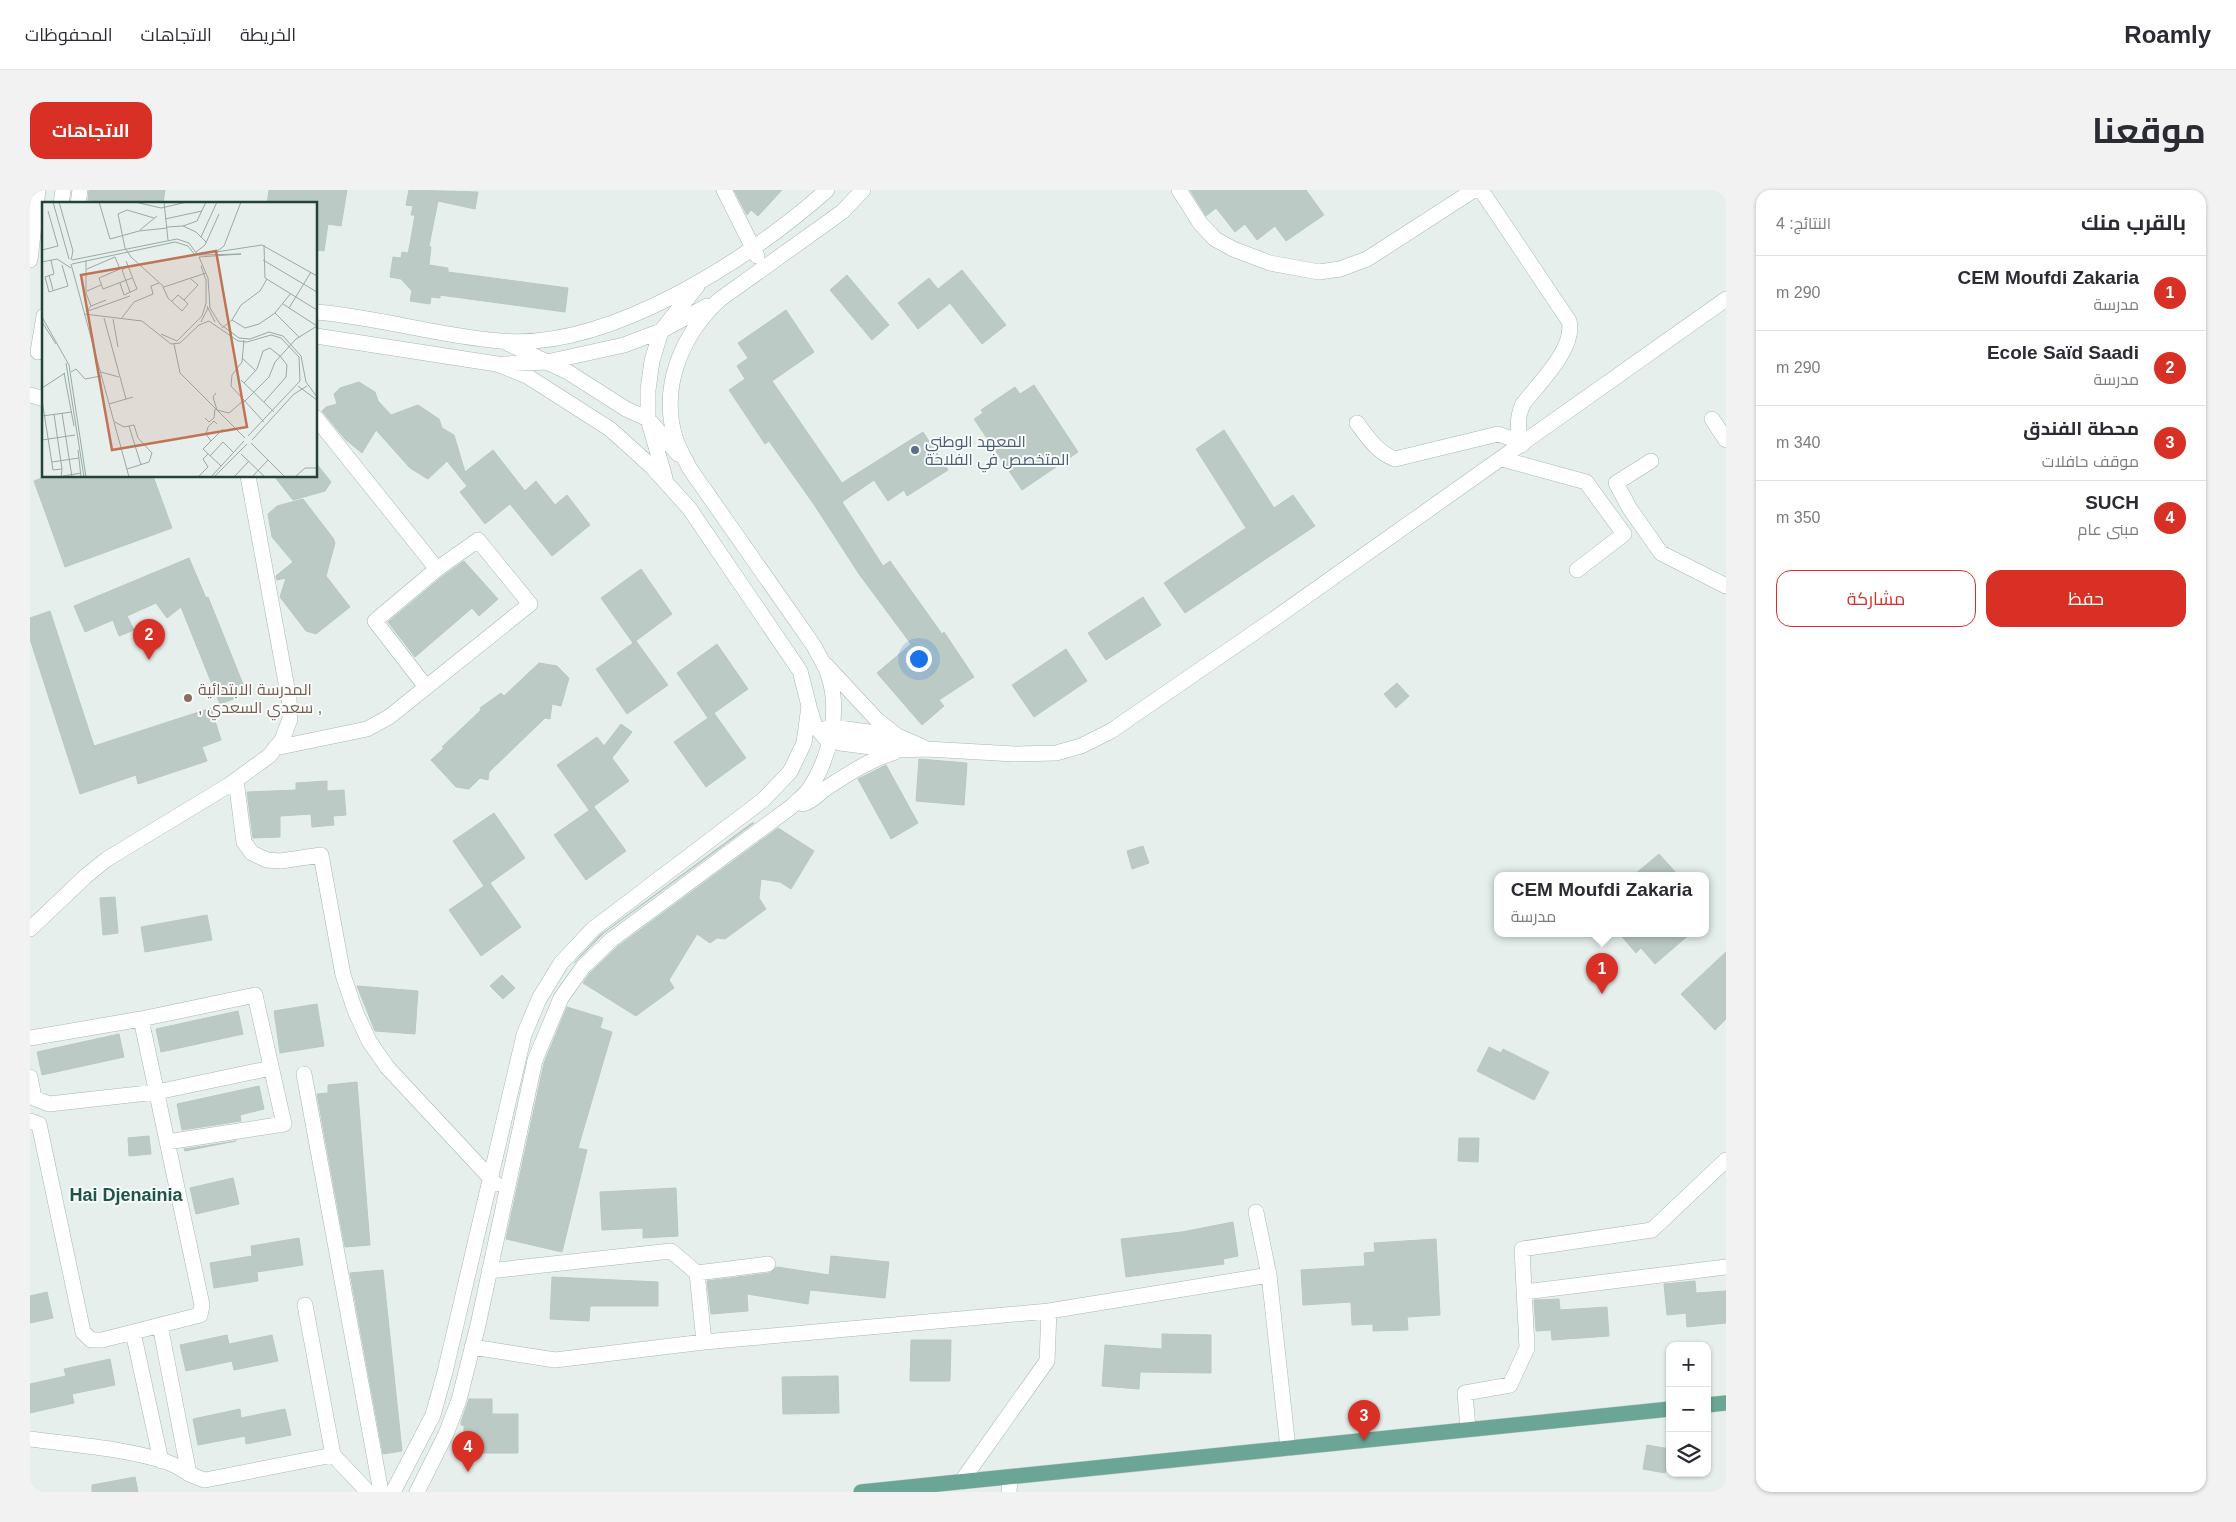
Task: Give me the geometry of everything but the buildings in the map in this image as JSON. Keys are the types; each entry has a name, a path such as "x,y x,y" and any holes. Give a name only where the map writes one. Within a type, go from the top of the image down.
{"main road":[{"path":"1711,1405 1726,1403"},
{"path":"861,1492 961,1482 1009,1484 1288,1448 1666,1409"}],"street":[{"path":"30,260 38,190"},
{"path":"724,190 763,269"},
{"path":"318,312 502,341 548,339 596,328 651,307 702,280 795,219 827,190"},
{"path":"318,336 497,364 547,362 624,345 661,331 719,300 842,212 863,190"},
{"path":"1179,190 1200,223 1215,239 1233,249 1270,263 1319,272 1340,269 1366,259 1474,190"},
{"path":"1482,190 1569,321 1572,331 1565,350 1523,404 1518,414 1522,446"},
{"path":"666,483 648,419 648,390 652,361 661,331 702,280"},
{"path":"497,364 527,376 610,429 651,466 689,508 800,671 815,726 827,732 927,749 1014,754 1056,753 1081,746 1111,730 1522,446 1726,299"},
{"path":"690,469 675,438 670,408 674,373 686,340 702,316 719,300"},
{"path":"34,353 42,323"},
{"path":"417,1492 446,1434 459,1400 535,1060 561,998 583,967 611,940 791,807 809,789 821,767 833,697 828,674 814,646 690,469 648,419 626,409 568,372 502,341"},
{"path":"1712,419 1726,440"},
{"path":"318,420 437,569"},
{"path":"1357,423 1374,446 1385,455 1395,459 1498,434 1510,438 1522,446"},
{"path":"1502,459 1586,482 1624,534 1577,570"},
{"path":"1651,461 1616,484 1630,509 1661,553 1726,586"},
{"path":"30,929 86,876 108,859 236,780 268,756 282,740 290,719 289,699 248,478"},
{"path":"275,748 367,729 389,717 530,604 478,540 437,569 375,621 426,687"},
{"path":"821,660 899,743"},
{"path":"393,1492 433,1415 445,1372 524,1035 539,999 561,963 593,928 763,800 790,772 804,743 809,706"},
{"path":"804,743 827,732"},
{"path":"791,807 808,803 823,790 899,743"},
{"path":"236,780 244,842 252,853 267,860 281,861 321,855 343,975 356,1013 369,1041 387,1067 506,1193"},
{"path":"30,1038 141,1019 255,995 284,1124 167,1142"},
{"path":"30,1121 39,1124 83,1332 91,1340 102,1340 200,1314 202,1304 141,1019"},
{"path":"30,1077 34,1098 49,1104 157,1092 271,1068"},
{"path":"304,1074 380,1492"},
{"path":"1468,1430 1465,1393 1510,1385 1526,1348 1522,1249 1652,1230 1726,1160"},
{"path":"1256,1212 1269,1275 1288,1448"},
{"path":"489,1271 670,1251 697,1273 704,1342"},
{"path":"697,1273 768,1264"},
{"path":"1524,1292 1726,1267"},
{"path":"472,1347 555,1360 704,1342 1048,1311 1269,1275"},
{"path":"305,1305 333,1455 368,1492"},
{"path":"961,1482 1047,1361 1048,1311"},
{"path":"160,1325 189,1474"},
{"path":"133,1332 160,1461"},
{"path":"30,1439 125,1453 160,1461 205,1480 333,1455"}],"place":[{"name":"المعهد الوطني المتخصص في الفلاحة","path":"915,450"},
{"name":"Ecole Saïd Saadi","path":"149,660"},
{"name":"المدرسة الابتدائية , سعدي السعدي ,","path":"188,698"},
{"name":"CEM Moufdi Zakaria","path":"1602,994"},
{"name":"محطة الفندق","path":"1364,1441"},
{"name":"SUCH","path":"468,1472"}],"district":[{"name":"Hai Djenainia","path":"126,1195"}]}
